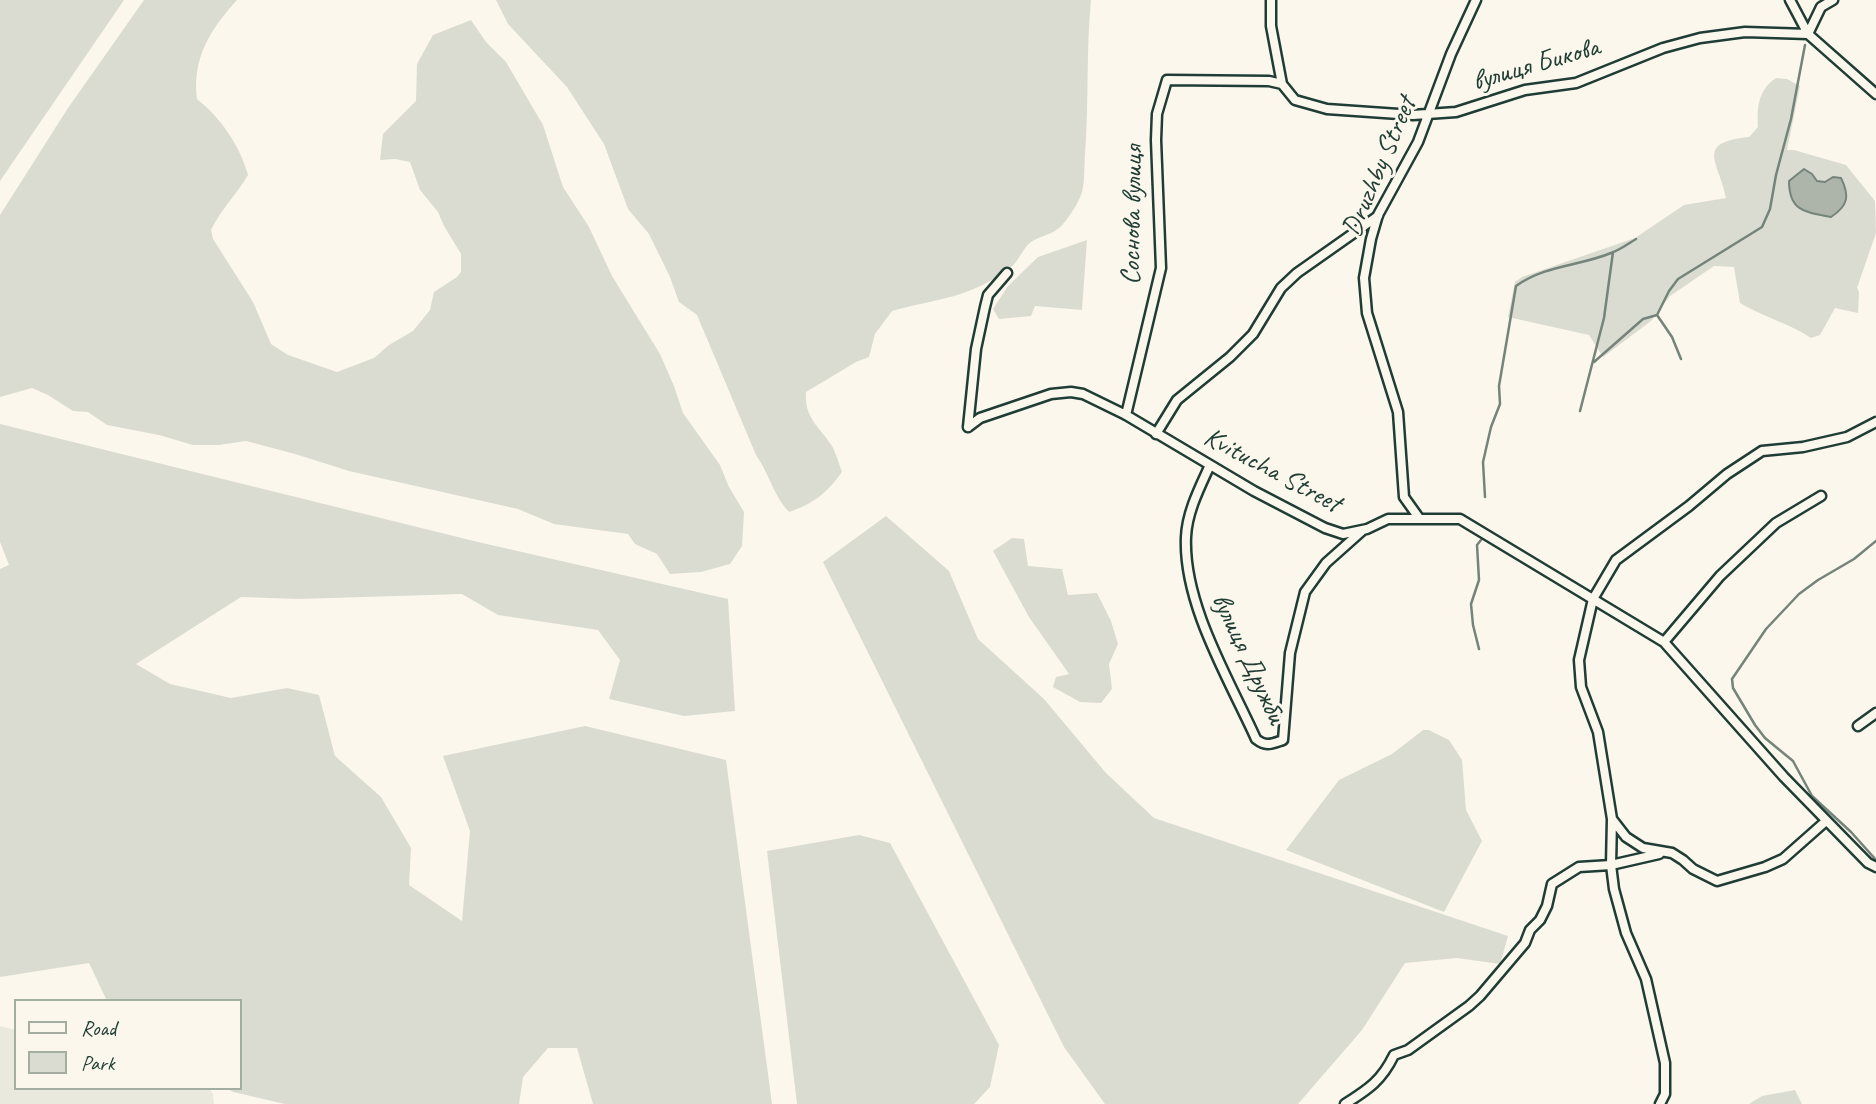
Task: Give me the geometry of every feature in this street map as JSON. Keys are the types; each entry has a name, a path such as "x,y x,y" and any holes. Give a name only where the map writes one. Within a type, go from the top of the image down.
{"street":[{"path":"1271,0 1271,26 1282,84"},
{"name":"Druzhby Street","path":"1419,518 1404,497 1398,412 1367,313 1364,278 1378,215 1418,142 1451,54 1476,0"},
{"path":"1790,0 1808,34 1876,94"},
{"path":"1808,34 1821,7 1833,0"},
{"name":"вулиця Бикова","path":"1282,84 1295,100 1328,109 1413,114 1456,112 1525,90 1576,83 1663,48 1700,38 1745,32 1808,34"},
{"name":"Соснова вулиця","path":"1126,415 1161,268 1156,140 1161,95 1167,80 1282,84"},
{"path":"1156,434 1177,400 1230,358 1254,334 1281,288 1297,273 1378,215"},
{"name":"Kvitucha Street","path":"1007,273 988,295 976,349 968,426 980,418 1016,405 1060,393 1083,394 1126,415 1325,528 1343,534 1388,519 1460,519 1664,642 1826,821 1868,863 1876,867"},
{"path":"1660,1104 1665,1094 1665,1063 1646,979 1626,933 1614,889 1611,865 1612,819 1598,732 1581,687 1579,660 1593,599 1616,560 1727,474 1762,451 1803,447 1847,437 1876,422"},
{"name":"вулиця Дружби","path":"1210,465 1196,497 1186,536 1190,578 1198,612 1256,739 1263,745 1283,740 1290,653 1305,592 1326,563 1364,529"},
{"path":"1664,642 1720,576 1776,523 1821,496"},
{"path":"1858,726 1876,713"},
{"path":"1612,819 1626,837 1643,848 1665,853"},
{"path":"1345,1104 1369,1089 1385,1074 1394,1055 1408,1050 1469,1006 1525,943 1530,930 1540,920 1547,906 1552,884 1579,867 1611,865 1672,853 1693,869 1717,881 1783,859 1826,821"}],"shaded area":[{"path":"1804,169 1817,181 1841,178 1846,190 1846,200 1841,209 1831,217 1807,212 1792,199 1789,181"},
{"path":"0,1026 14,1030 14,1090 210,1090 214,1104 0,1104"}],"green space":[{"path":"0,0 124,0 0,181"},
{"path":"144,0 237,0 211,34 197,70 197,99 229,133 248,175 215,222 211,230 213,239 253,302 271,344 288,355 337,372 374,358 389,345 413,331 430,310 434,292 461,272 461,254 438,212 420,190 410,162 380,160 383,134 416,101 417,64 433,35 471,20 486,42 506,62 543,125 563,187 589,227 612,276 660,354 683,413 720,465 744,512 742,546 730,564 701,572 670,574 657,554 635,544 628,534 554,524 518,509 349,471 246,441 193,445 107,425 88,412 73,411 32,388 0,397 0,215 68,108"},
{"path":"496,0 1091,0 1082,192 1063,224 1031,242 1016,262 996,278 967,292 892,311 875,334 869,357 806,392 807,409 832,446 842,472 819,497 789,512 779,499 756,455 697,315 679,302 649,234 628,209 604,144 567,87 508,24"},
{"path":"1776,78 1787,79 1800,86 1787,150 1846,165 1875,201 1876,233 1857,288 1858,313 1835,308 1820,335 1811,338 1740,303 1734,267 1714,266 1670,296 1651,321 1603,357 1589,335 1508,317 1515,282 1522,277 1635,238 1684,205 1726,198 1714,156 1716,149 1732,140 1749,137 1758,127 1762,94"},
{"path":"1087,240 1082,310 1035,306 1031,316 999,319 993,309 1008,286 1038,257"},
{"path":"0,424 478,542 728,599 735,711 684,716 609,699 620,660 598,630 498,615 462,594 298,599 241,597 136,664 170,684 231,698 287,688 319,695 335,756 381,797 411,848 409,885 462,921 470,831 443,756 585,726 726,760 772,1104 593,1104 577,1048 548,1048 523,1077 519,1104 285,1104 230,1090 242,1090 242,999 106,999 89,963 0,977 0,569 9,565 0,542"},
{"path":"886,516 949,571 978,639 1044,699 1106,773 1154,818 1508,936 1500,964 1457,958 1405,963 1362,1030 1298,1104 1105,1104 1064,1047 823,562"},
{"path":"1012,538 1024,539 1028,566 1062,569 1068,595 1097,593 1111,621 1118,644 1109,664 1112,689 1101,703 1080,702 1053,687 1056,677 1069,674 1029,617 993,551"},
{"path":"1423,730 1429,730 1449,740 1462,760 1466,810 1482,841 1444,912 1286,850 1339,780 1392,754"},
{"path":"859,835 890,843 999,1045 990,1087 974,1104 797,1104 767,851"},
{"path":"1795,1090 1802,1104 1749,1104 1762,1096"}],"waterway":[{"path":"1681,359 1672,337 1657,315 1678,279 1762,227 1770,209 1805,45"},
{"path":"1485,497 1483,462 1491,427 1500,404 1499,386 1516,286 1539,274 1614,252 1636,239"},
{"path":"1580,411 1604,318 1613,252"},
{"path":"1594,362 1643,319 1657,315"},
{"path":"1479,649 1471,604 1479,580 1477,545 1481,540"},
{"path":"1876,541 1854,559 1799,594 1766,629 1732,679 1733,688 1765,738 1793,761 1812,796 1851,832 1876,860"}]}
